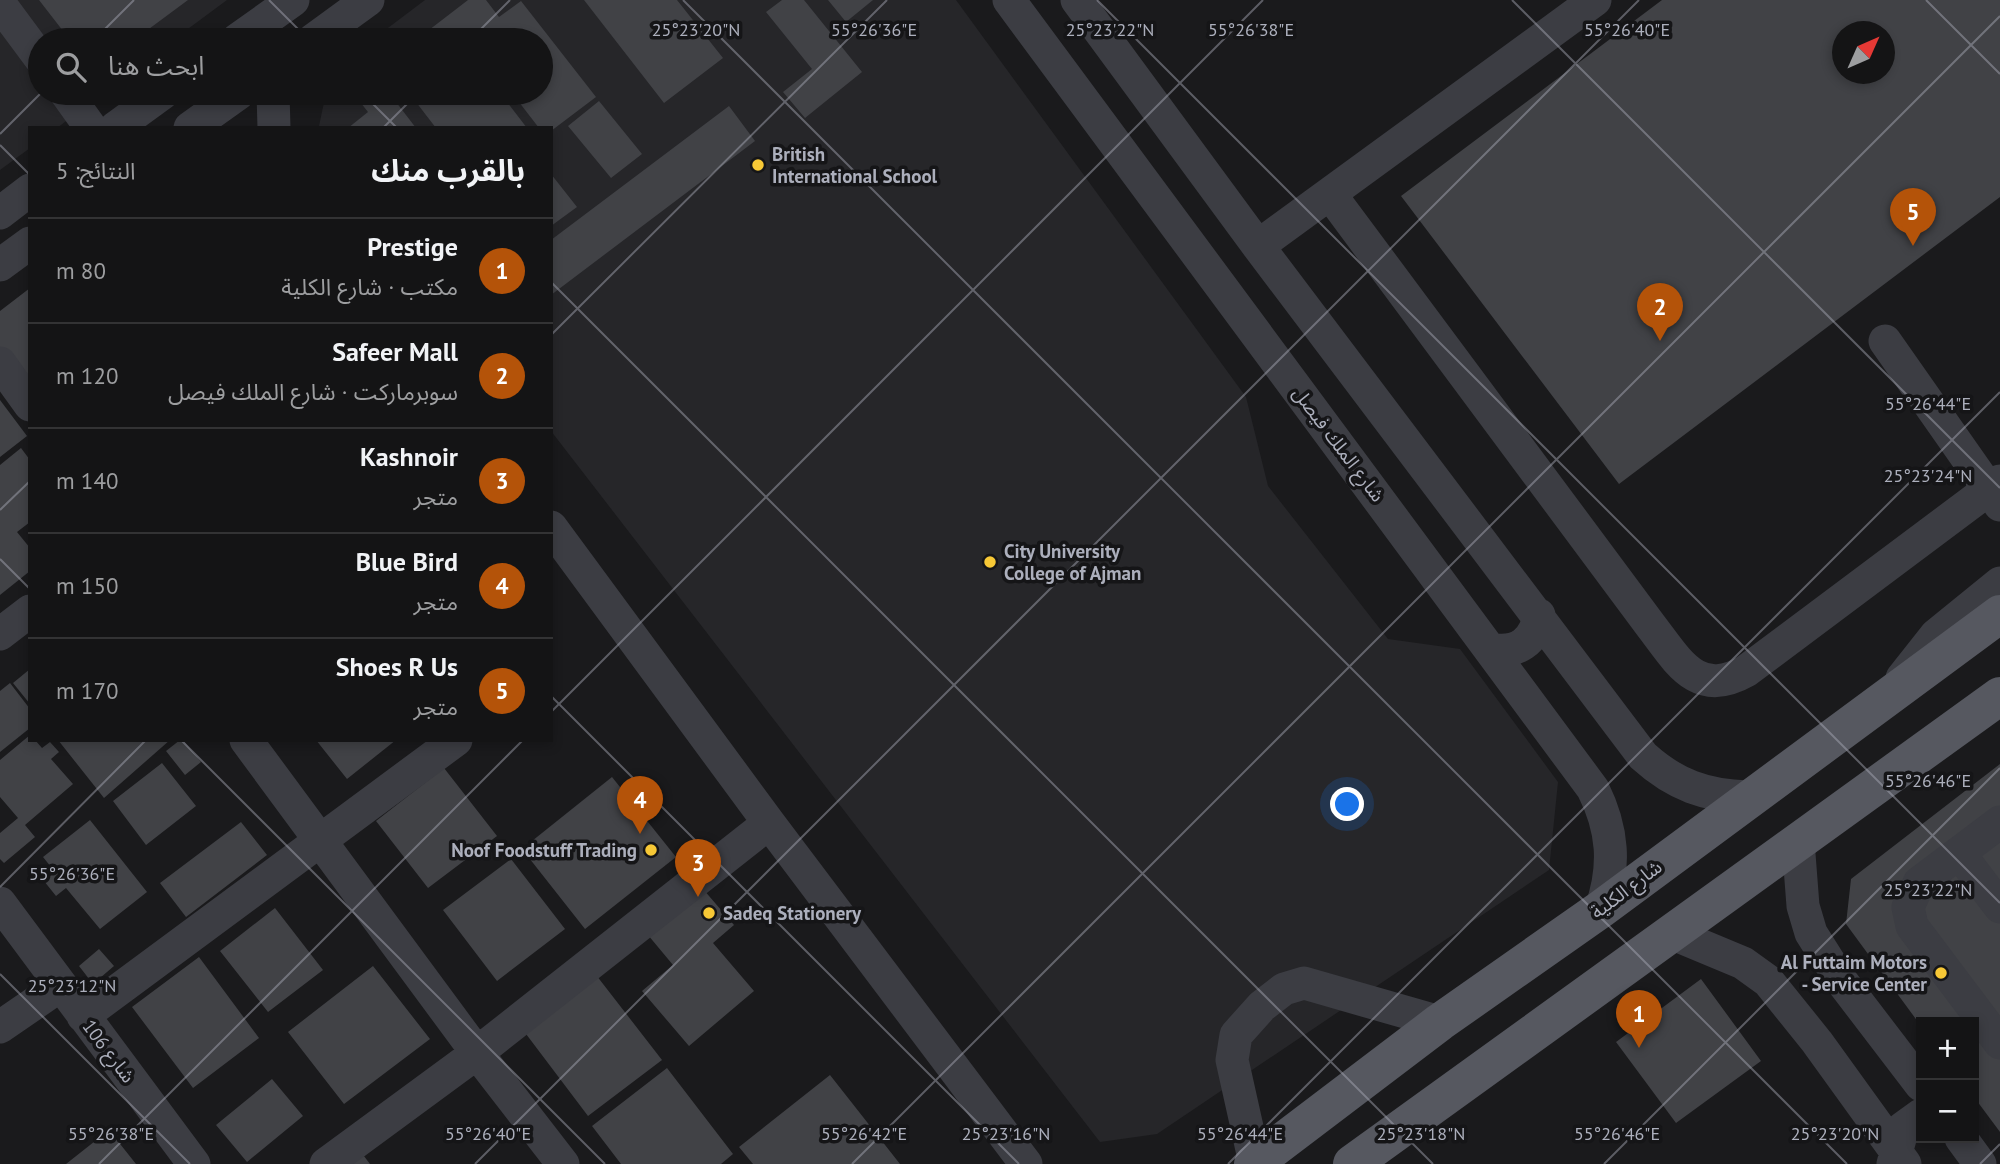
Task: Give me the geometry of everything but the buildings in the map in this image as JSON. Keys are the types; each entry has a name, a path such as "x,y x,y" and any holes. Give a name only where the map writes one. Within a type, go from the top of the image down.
{"main road":[{"name":"شارع الكلية","path":"1254,1163 1440,1022 1601,909 1748,797 2000,614"},
{"path":"1352,1164 2000,696"}],"street":[{"path":"254,28 293,0"},
{"path":"330,28 368,0"},
{"name":"شارع الملك فيصل","path":"1009,0 1593,789 1602,806 1612,846 1608,889 1601,909"},
{"path":"1077,0 1258,246 1633,742 1656,767 1694,790 1721,797 1748,797"},
{"path":"1258,246 1595,0"},
{"path":"0,5 28,42"},
{"path":"74,105 89,126"},
{"path":"117,126 146,105"},
{"path":"193,126 223,105"},
{"path":"273,105 274,126"},
{"path":"1329,194 1597,555 1689,674 1700,679 1724,680 1746,671 1996,492 1885,341"},
{"path":"0,265 28,244"},
{"path":"0,363 28,402"},
{"path":"553,530 769,824 1026,1164"},
{"path":"1894,692 1907,669 1936,635 2000,583"},
{"path":"0,634 28,613"},
{"path":"1490,649 1513,650 1524,645 1537,626 1539,615"},
{"path":"247,742 477,1053 563,1164"},
{"path":"83,1016 453,742"},
{"path":"2000,822 1914,890 1909,918 2000,1043"},
{"path":"326,1164 477,1053 769,824"},
{"path":"1798,841 1803,906 1811,933 1840,979 1917,1080"},
{"path":"1959,853 2000,907"},
{"name":"شارع 106","path":"0,904 194,1164"},
{"path":"1671,933 1743,963 1768,981 1898,1160"},
{"path":"1254,1163 1232,1060 1236,1035 1284,989 1304,983 1440,1022"},
{"path":"0,1027 61,985"},
{"path":"1898,1160 1903,1128 1916,1119"},
{"path":"1965,1143 1980,1164"}],"shaded area":[{"path":"0,0 227,0 189,28 28,28 28,105 87,105 60,126 28,126 28,149 0,170"},
{"name":"City University College of Ajman","path":"425,0 956,0 1246,397 1268,486 1388,639 1460,649 1558,782 1549,870 1157,1134 1100,1142 553,434 553,126 319,126 323,105 553,105 553,28 388,28"}],"place":[{"name":"British International School","path":"758,165"},
{"name":"Shoes R Us","path":"1913,246"},
{"name":"Safeer Mall","path":"1660,341"},
{"name":"City University College of Ajman","path":"990,562"},
{"name":"Blue Bird","path":"640,834"},
{"name":"Noof Foodstuff Trading","path":"651,850"},
{"name":"Kashnoir","path":"698,897"},
{"name":"Sadeq Stationery","path":"709,913"},
{"name":"Al Futtaim Motors - Service Center","path":"1941,973"},
{"name":"Prestige","path":"1639,1048"}]}
